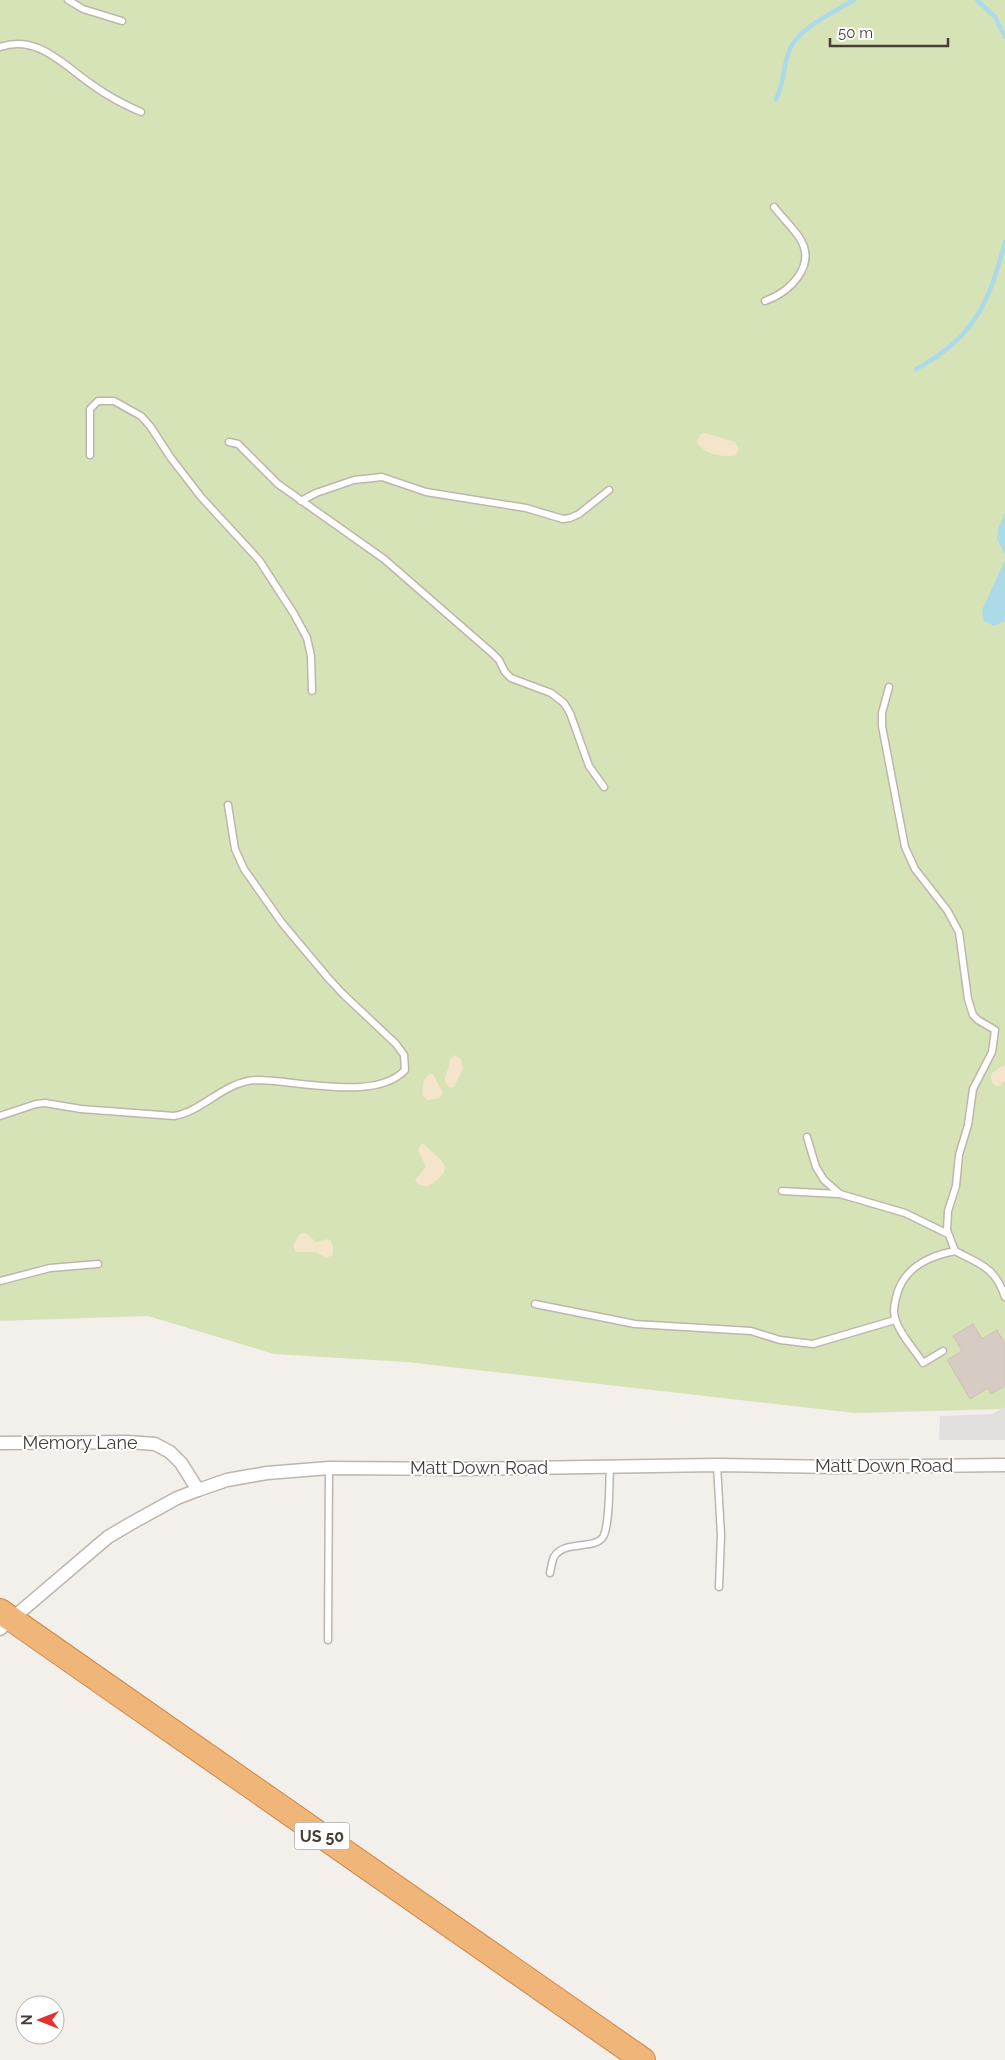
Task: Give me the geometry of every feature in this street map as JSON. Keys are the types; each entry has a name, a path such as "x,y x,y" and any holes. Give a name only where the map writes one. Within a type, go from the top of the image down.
{"highway":[{"name":"US 50","path":"4,1620 643,2060"}],"street":[{"name":"Memory Lane","path":"0,1443 128,1442 155,1444 170,1452 181,1463 198,1490"},
{"name":"Matt Down Road","path":"4,1620 108,1537 177,1498 227,1480 267,1472 329,1468 467,1469 717,1464 834,1467 1005,1465"}],"lane":[{"path":"68,0 83,9 122,21"},
{"path":"0,47 27,44 38,47 54,56 108,95 142,112"},
{"path":"764,301 787,290 795,282 805,261 805,250 800,238 774,207"},
{"path":"90,455 90,409 98,401 114,401 141,416 201,497 259,560 294,614 310,646 312,690"},
{"path":"230,442 238,444 278,484 384,559 492,653 511,678 559,697 570,713 589,766 604,786"},
{"path":"301,501 316,493 354,480 382,478 426,492 526,508 562,519 579,514 609,490"},
{"path":"889,687 882,713 882,726 905,847 915,869 947,910 959,932 968,999 973,1015 995,1030 989,1058 974,1089 968,1124 959,1155 956,1186 948,1211 948,1234 954,1251"},
{"path":"0,1116 36,1104 45,1103 81,1109 174,1116 182,1115 230,1087 243,1082 274,1081 323,1087 358,1087 390,1080 399,1076 405,1070 404,1055 396,1044 329,979 282,923 244,869 235,849 228,805"},
{"path":"807,1137 812,1156 824,1180 840,1194"},
{"path":"782,1191 840,1194 905,1213 948,1234"},
{"path":"943,1351 923,1362 895,1320 894,1305 897,1292 910,1271 931,1257 954,1251 985,1266 998,1281 1005,1298"},
{"path":"0,1281 50,1268 98,1264"},
{"path":"534,1304 635,1324 750,1331 780,1340 805,1344 813,1344 895,1320"},
{"path":"717,1464 721,1535 719,1586"},
{"path":"550,1572 554,1557 560,1551 597,1542 603,1537 606,1523 610,1466"},
{"path":"328,1640 329,1468"}],"green space":[{"path":"0,0 1005,0 1005,1409 855,1413 407,1362 274,1354 148,1316 0,1321"}],"sand":[{"path":"705,433 735,442 739,449 736,455 719,455 703,449 697,441 701,434"},
{"path":"454,1055 461,1059 463,1069 454,1087 450,1088 445,1079 450,1060"},
{"path":"1005,1065 1005,1081 996,1086 991,1079 992,1073"},
{"path":"429,1074 433,1074 443,1093 439,1098 427,1100 422,1095 424,1080"},
{"path":"421,1144 424,1144 445,1165 443,1175 427,1187 418,1184 415,1180 426,1167 418,1150"},
{"path":"306,1233 316,1242 328,1239 333,1246 332,1255 327,1258 315,1252 296,1252 293,1246 298,1236"}],"shaded area":[{"path":"1005,1407 1005,1440 939,1440 940,1416 992,1414"}],"water":[{"path":"1005,512 1005,555 997,539 998,529"},
{"path":"1005,560 1005,621 994,626 984,621 982,610"}],"building":[{"path":"973,1324 982,1339 997,1330 1005,1344 1005,1386 991,1394 988,1388 970,1399 947,1360 962,1351 953,1336"}],"waterway":[{"path":"776,99 781,88 788,54 798,37 816,22 854,0"},
{"path":"977,0 995,17 1005,37"},
{"path":"916,369 952,345 976,317 992,283 1005,242"}]}
